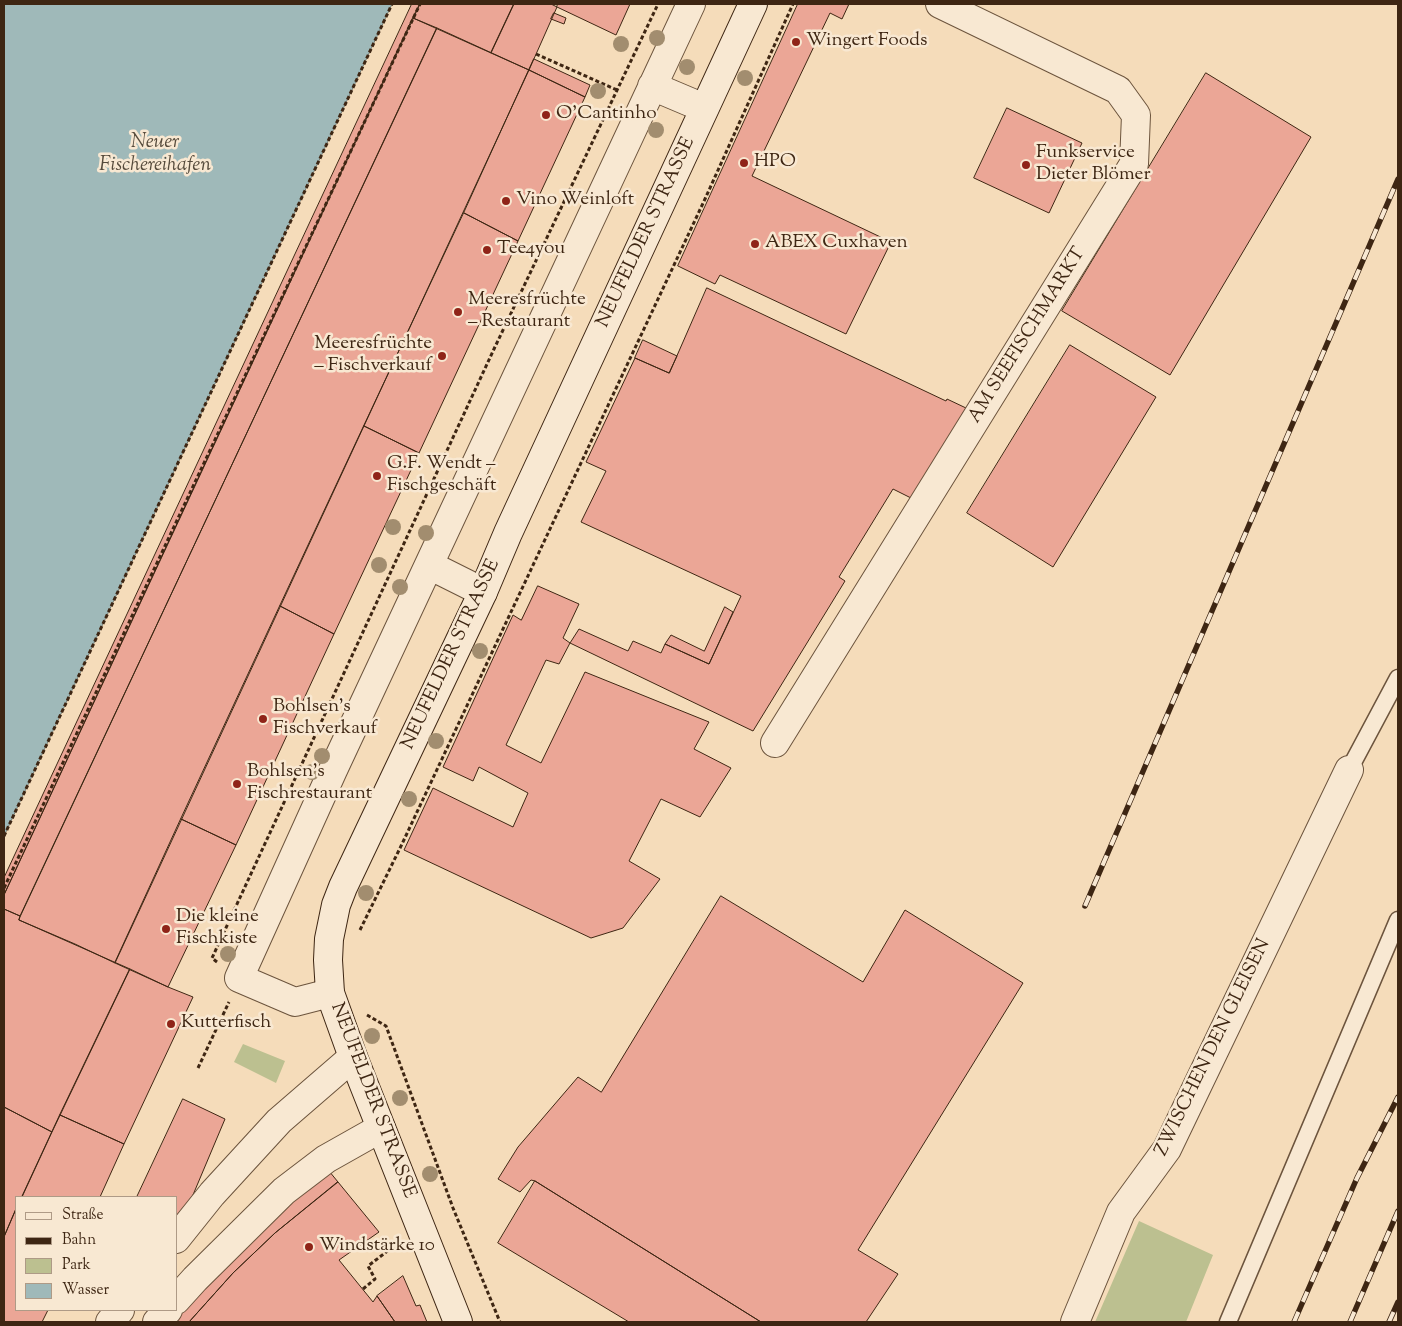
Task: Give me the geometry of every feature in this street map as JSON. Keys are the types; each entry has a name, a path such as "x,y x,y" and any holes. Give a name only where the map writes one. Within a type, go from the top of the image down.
{"street":[{"path":"330,993 295,1002 239,978 333,770 691,4"},
{"name":"NEUFELDER STRASSE","path":"458,1322 353,1057 330,993 329,939 336,905 483,592 508,533 753,4"},
{"name":"AM SEEFISCHMARKT","path":"775,743 1134,164 1136,115 1118,90 940,4"},
{"path":"652,86 704,108"},
{"path":"429,565 483,592"},
{"name":"ZWISCHEN DEN GLEISEN","path":"1074,1322 1121,1212 1167,1149 1349,770"},
{"path":"178,1236 212,1194 279,1121 353,1057"},
{"path":"178,1298 284,1191 326,1159 381,1128"},
{"path":"110,1322 119,1311"},
{"path":"157,1322 167,1311"}],"lane":[{"path":"1349,770 1398,678"},
{"path":"1228,1322 1398,920"}],"path":[{"path":"4,836 392,4"},
{"path":"4,888 420,4"},
{"path":"198,1068 239,978 212,958 494,349 658,4"},
{"path":"357,936 705,199 794,4"},
{"path":"536,54 617,90"},
{"path":"364,1013 386,1026 453,1208 500,1322"},
{"path":"363,1289 375,1278 368,1266 382,1255"}],"green space":[{"path":"243,1044 285,1061 276,1083 234,1062"},
{"path":"1139,1221 1213,1255 1186,1322 1095,1322"}],"water":[{"name":"Neuer Fischereihafen","path":"4,4 392,4 4,836"}],"building":[{"path":"412,4 420,4 4,895 4,878"},
{"path":"420,4 514,4 491,53 413,18"},
{"path":"514,4 551,4 557,7 529,70 491,53"},
{"path":"558,4 630,4 616,35 557,7"},
{"path":"798,4 849,4 842,19 830,13 752,176 891,242 846,334 720,275 715,284 678,266"},
{"path":"554,13 566,18 564,24 551,19"},
{"path":"413,18 437,28 20,916 4,909 4,895"},
{"path":"437,28 529,70 115,963 19,920"},
{"path":"534,59 590,85 585,97 529,70"},
{"path":"529,70 585,97 518,241 464,213"},
{"path":"1206,73 1311,137 1170,375 1062,311"},
{"path":"1007,108 1082,143 1049,213 974,178"},
{"path":"464,213 518,241 419,453 364,426"},
{"path":"707,288 946,401 947,399 966,408 913,499 893,489 839,577 845,581 753,731 570,643 579,629 628,651 633,641 661,653 665,644 709,664 741,596 581,522 606,471 586,462 635,358 669,373"},
{"path":"643,340 677,356 669,373 635,358"},
{"path":"1070,345 1156,397 1053,567 967,513"},
{"path":"364,426 419,453 334,634 280,606"},
{"path":"538,586 579,604 563,638 570,643 559,664 546,660 506,745 541,763 585,672 709,722 694,749 731,768 700,817 661,799 629,861 660,879 623,928 591,938 404,850 433,788 513,827 528,793 479,767 473,781 443,767 513,615 521,620"},
{"path":"280,606 334,634 236,845 181,819"},
{"path":"725,607 733,612 709,664 665,644 671,635 704,651"},
{"path":"181,819 236,845 168,987 115,963"},
{"path":"721,896 863,982 905,910 1023,983 858,1250 898,1274 866,1322 761,1322 535,1181 531,1180 520,1192 498,1179 518,1147 578,1077 601,1092"},
{"path":"4,909 20,916 19,920 130,969 52,1132 4,1107"},
{"path":"130,969 193,997 124,1144 60,1115"},
{"path":"183,1099 225,1119 190,1202 178,1215 178,1196 137,1196"},
{"path":"4,1107 52,1132 22,1196 15,1196 15,1211 4,1237"},
{"path":"60,1115 124,1144 100,1196 22,1196"},
{"path":"329,1171 338,1182 275,1233 233,1273 189,1322 170,1322 246,1238"},
{"path":"535,1181 761,1322 629,1322 498,1243"},
{"name":"Windstärke 10","path":"338,1182 379,1232 339,1260 373,1302 377,1296 395,1322 189,1322 233,1273 275,1233"},
{"path":"15,1211 15,1311 48,1311 42,1322 4,1322 4,1237"},
{"path":"403,1276 416,1306 420,1305 427,1322 395,1322 377,1296"}],"railway":[{"path":"1085,906 1398,179"},
{"path":"1294,1322 1357,1178 1398,1097"},
{"path":"1350,1322 1398,1211"},
{"path":"1389,1322 1398,1302"}],"place":[{"name":"Wingert Foods","path":"796,42"},
{"name":"O'Cantinho","path":"546,115"},
{"name":"HPO","path":"744,163"},
{"name":"Funkservice Dieter Blömer","path":"1026,165"},
{"name":"Vino Weinloft","path":"506,201"},
{"name":"ABEX Cuxhaven","path":"755,244"},
{"name":"Tee4you","path":"487,250"},
{"name":"Meeresfrüchte – Restaurant","path":"458,312"},
{"name":"Meeresfrüchte – Fischverkauf","path":"442,356"},
{"name":"G.F. Wendt – Fischgeschäft","path":"377,476"},
{"name":"Bohlsen's Fischverkauf","path":"263,719"},
{"name":"Bohlsen's Fischrestaurant","path":"237,784"},
{"name":"Die kleine Fischkiste","path":"166,929"},
{"name":"Kutterfisch","path":"171,1024"},
{"name":"Windstärke 10","path":"309,1247"}]}
